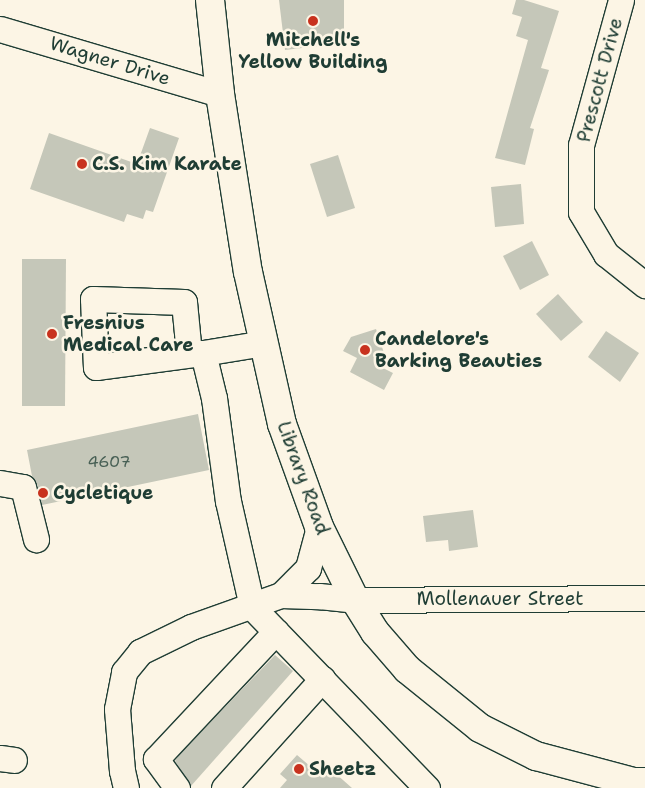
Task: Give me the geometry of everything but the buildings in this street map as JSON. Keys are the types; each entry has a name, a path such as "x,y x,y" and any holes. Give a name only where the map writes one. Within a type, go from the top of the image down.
{"main road":[{"name":"Library Road","path":"210,0 220,94 248,272 282,424 319,527 355,600 376,632 407,669 450,706 480,728 536,756 637,784"}],"street":[{"name":"Prescott Drive","path":"621,0 581,145 581,212 606,254 645,285"},
{"name":"Wagner Drive","path":"0,29 220,94"},
{"path":"264,343 196,354 214,398 228,501 252,607 427,788"},
{"path":"0,483 23,487 36,539"},
{"path":"126,788 122,771 117,708 124,672 140,652 191,627 252,607 281,594 308,568 319,527"},
{"name":"Mollenauer Street","path":"281,594 355,600 645,598"},
{"path":"177,788 156,759 276,631"},
{"path":"224,788 322,679"}],"place":[{"name":"Mitchell's Yellow Building","path":"313,21"},
{"name":"C.S. Kim Karate","path":"82,164"},
{"name":"Fresnius Medical Care","path":"52,334"},
{"name":"Candelore's Barking Beauties","path":"365,350"},
{"name":"Cycletique","path":"43,493"},
{"name":"Sheetz","path":"299,769"}]}
